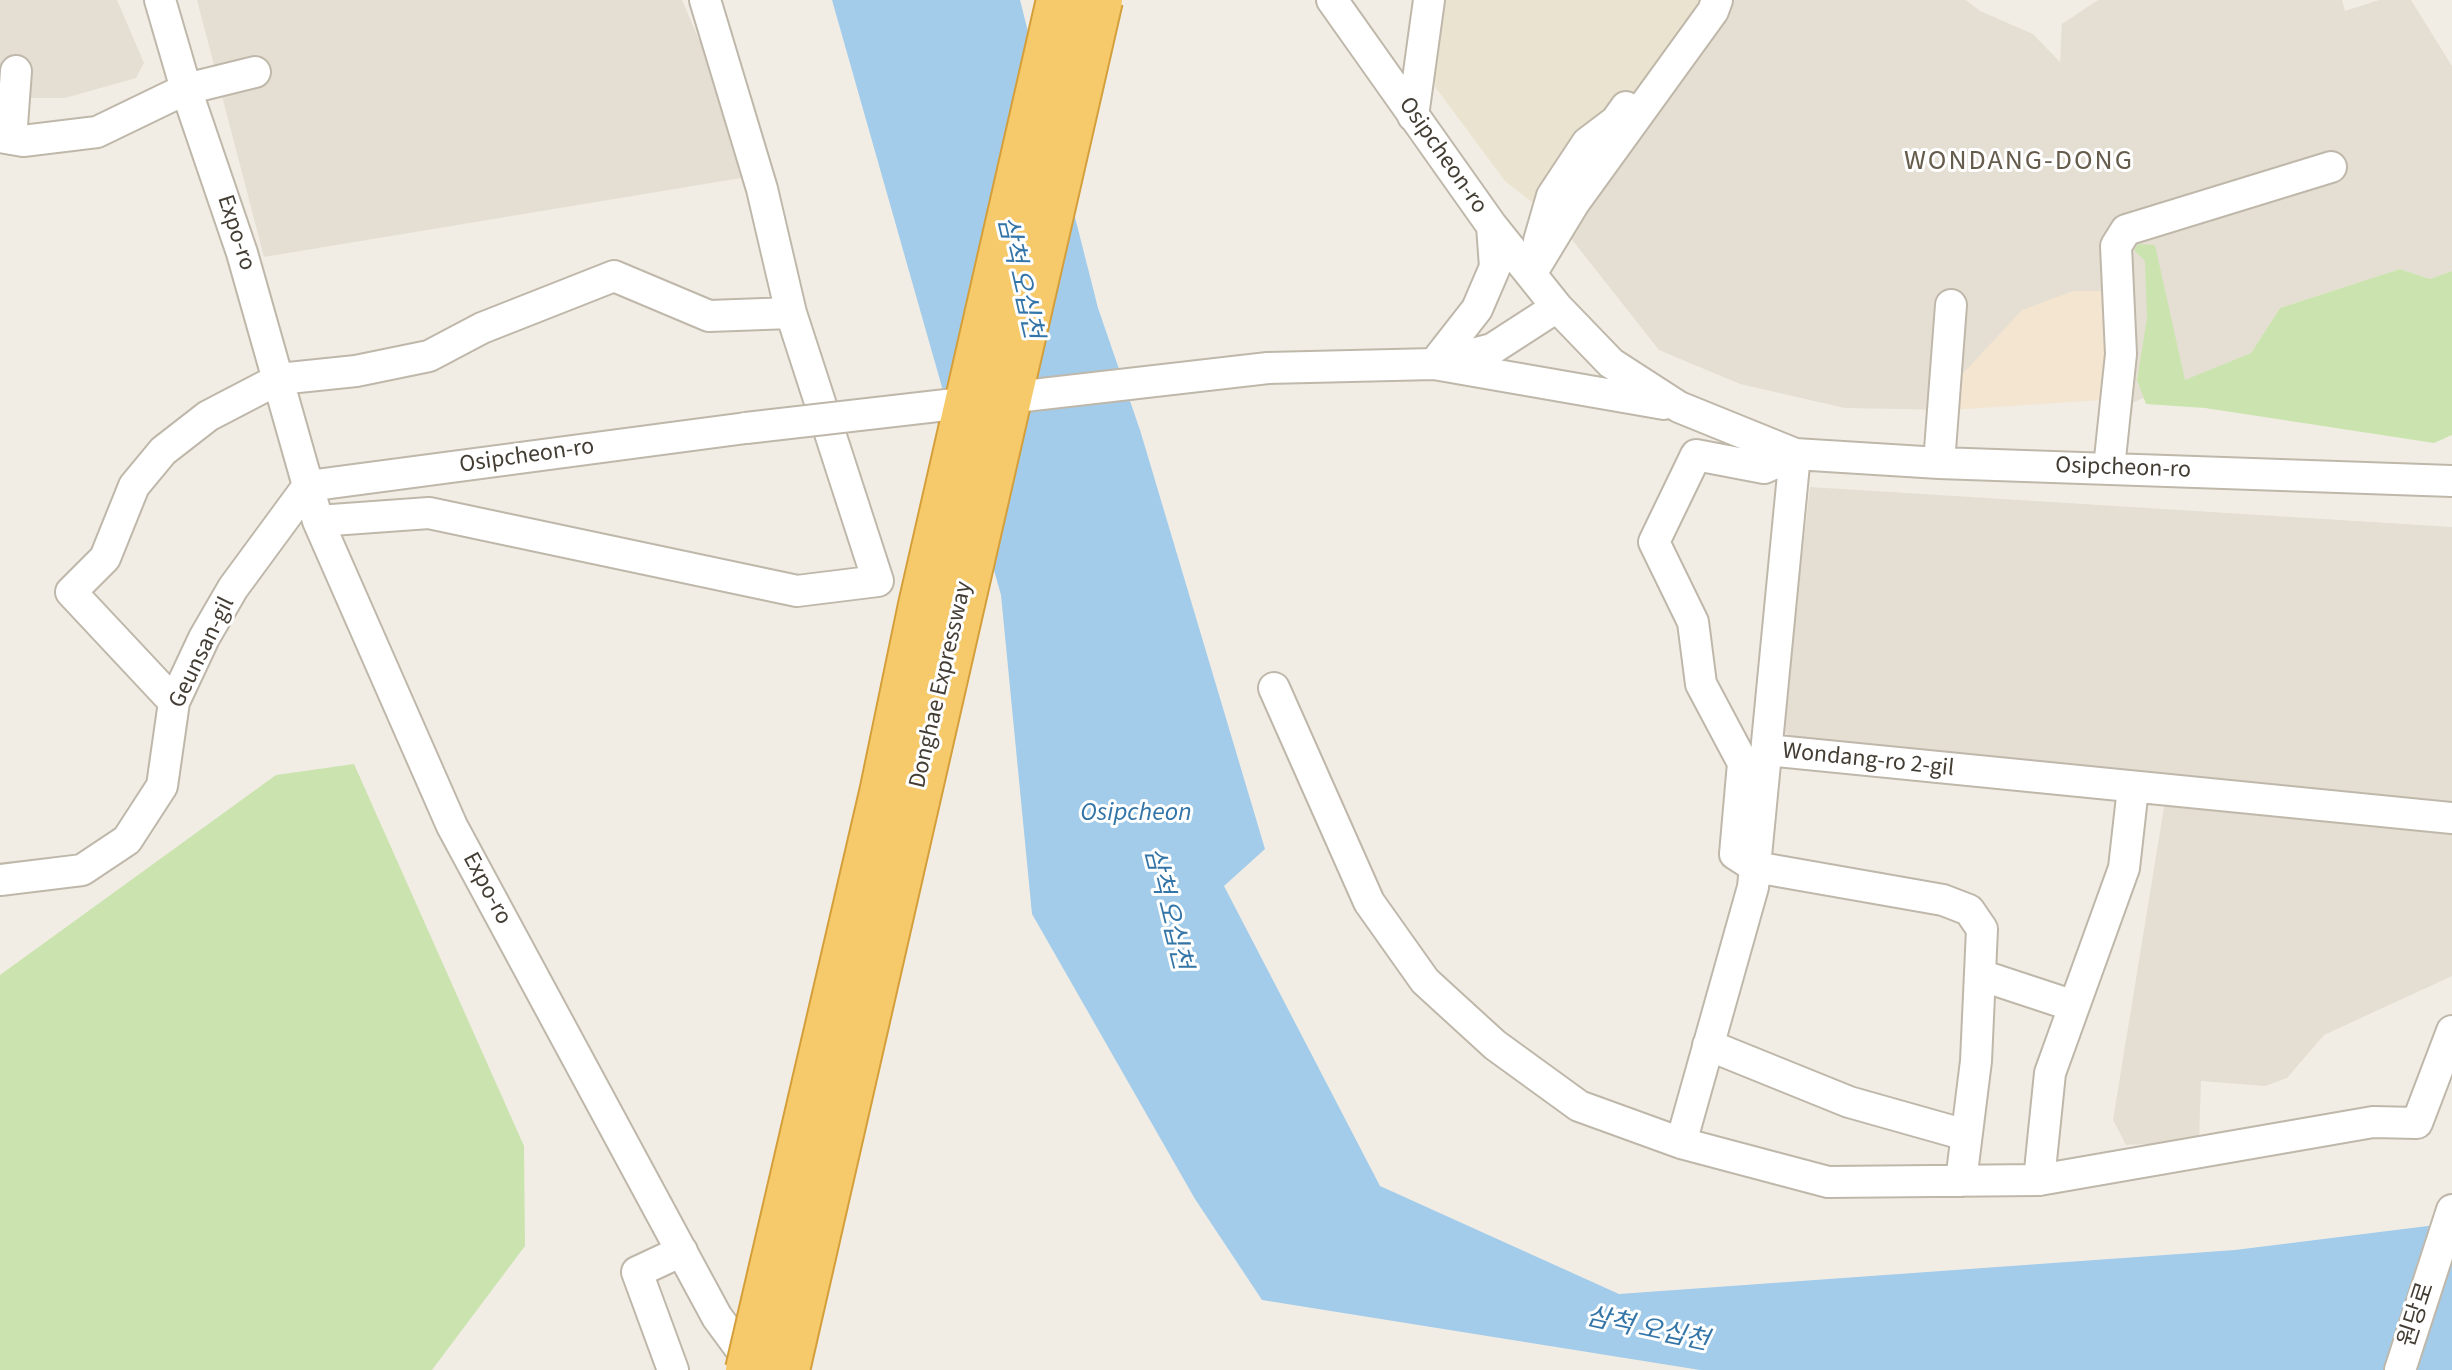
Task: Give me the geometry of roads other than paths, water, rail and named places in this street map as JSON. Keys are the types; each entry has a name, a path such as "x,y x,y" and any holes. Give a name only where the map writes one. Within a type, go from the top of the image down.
{"highway":[{"name":"Donghae Expressway","path":"748,1370 882,793 921,605 1059,0"},
{"name":"Donghae Expressway","path":"787,1370 1100,0"}],"street":[{"name":"Expo-ro","path":"160,0 186,89 242,253 318,521 452,826 717,1317 756,1370"},
{"path":"318,521 429,513 797,591 878,581 791,313 762,189 705,0"},
{"name":"Osipcheon-ro","path":"1332,0 1492,226 1557,307 1611,363 1679,407 1795,454 1939,463 2452,481"},
{"path":"1413,116 1429,0"},
{"path":"1531,274 1574,203 1713,11 1717,0"},
{"path":"1531,274 1552,196 1587,143 1616,121 1691,16"},
{"path":"16,71 6,138 23,141 97,132 186,89 255,72"},
{"path":"2109,468 2121,354 2116,246 2126,230 2331,167"},
{"path":"1434,364 1477,309 1495,267 1492,226"},
{"path":"174,702 71,592 105,558 134,486 163,451 208,416 279,379 356,371 429,356 482,328 614,276 709,316 791,313"},
{"path":"1939,463 1951,305"},
{"path":"1434,364 1492,349 1557,307"},
{"path":"1434,364 1679,407"},
{"name":"Osipcheon-ro","path":"308,486 746,428 1268,368 1434,364"},
{"path":"1767,750 1795,454 1764,468 1696,455 1654,542 1693,622 1701,684 1743,763 1735,854 1755,867 1943,900 1969,910 1982,929 1976,1061 1961,1181"},
{"name":"Geunsan-gil","path":"0,880 82,870 127,840 162,786 174,702 233,588 308,486"},
{"path":"1274,688 1369,902 1425,981 1495,1045 1579,1106 1681,1143 1828,1182 2039,1180 2373,1122 2417,1123 2452,1031"},
{"name":"Wondang-ro 2-gil","path":"1681,1143 1753,887 1767,750 2452,818"},
{"path":"2039,1180 2050,1073 2124,868 2133,788"},
{"path":"1980,975 2074,1006"},
{"path":"1708,1045 1849,1102 1966,1135"},
{"name":"원당로","path":"2400,1370 2451,1212"},
{"path":"673,1370 637,1272 682,1251"}],"water":[{"name":"Osipcheon","path":"832,0 1020,0 1098,308 1140,430 1265,849 1224,886 1380,1186 1619,1294 2235,1250 2452,1223 2452,1370 1700,1370 1262,1300 1195,1199 1032,914 1001,595"}],"district":[{"name":"WONDANG-DONG","path":"2019,163"}],"water label":[{"name":"삼척 오십천","path":"1018,278"},
{"name":"삼척 오십천","path":"1166,909"},
{"name":"삼척 오십천","path":"1647,1331"}]}
